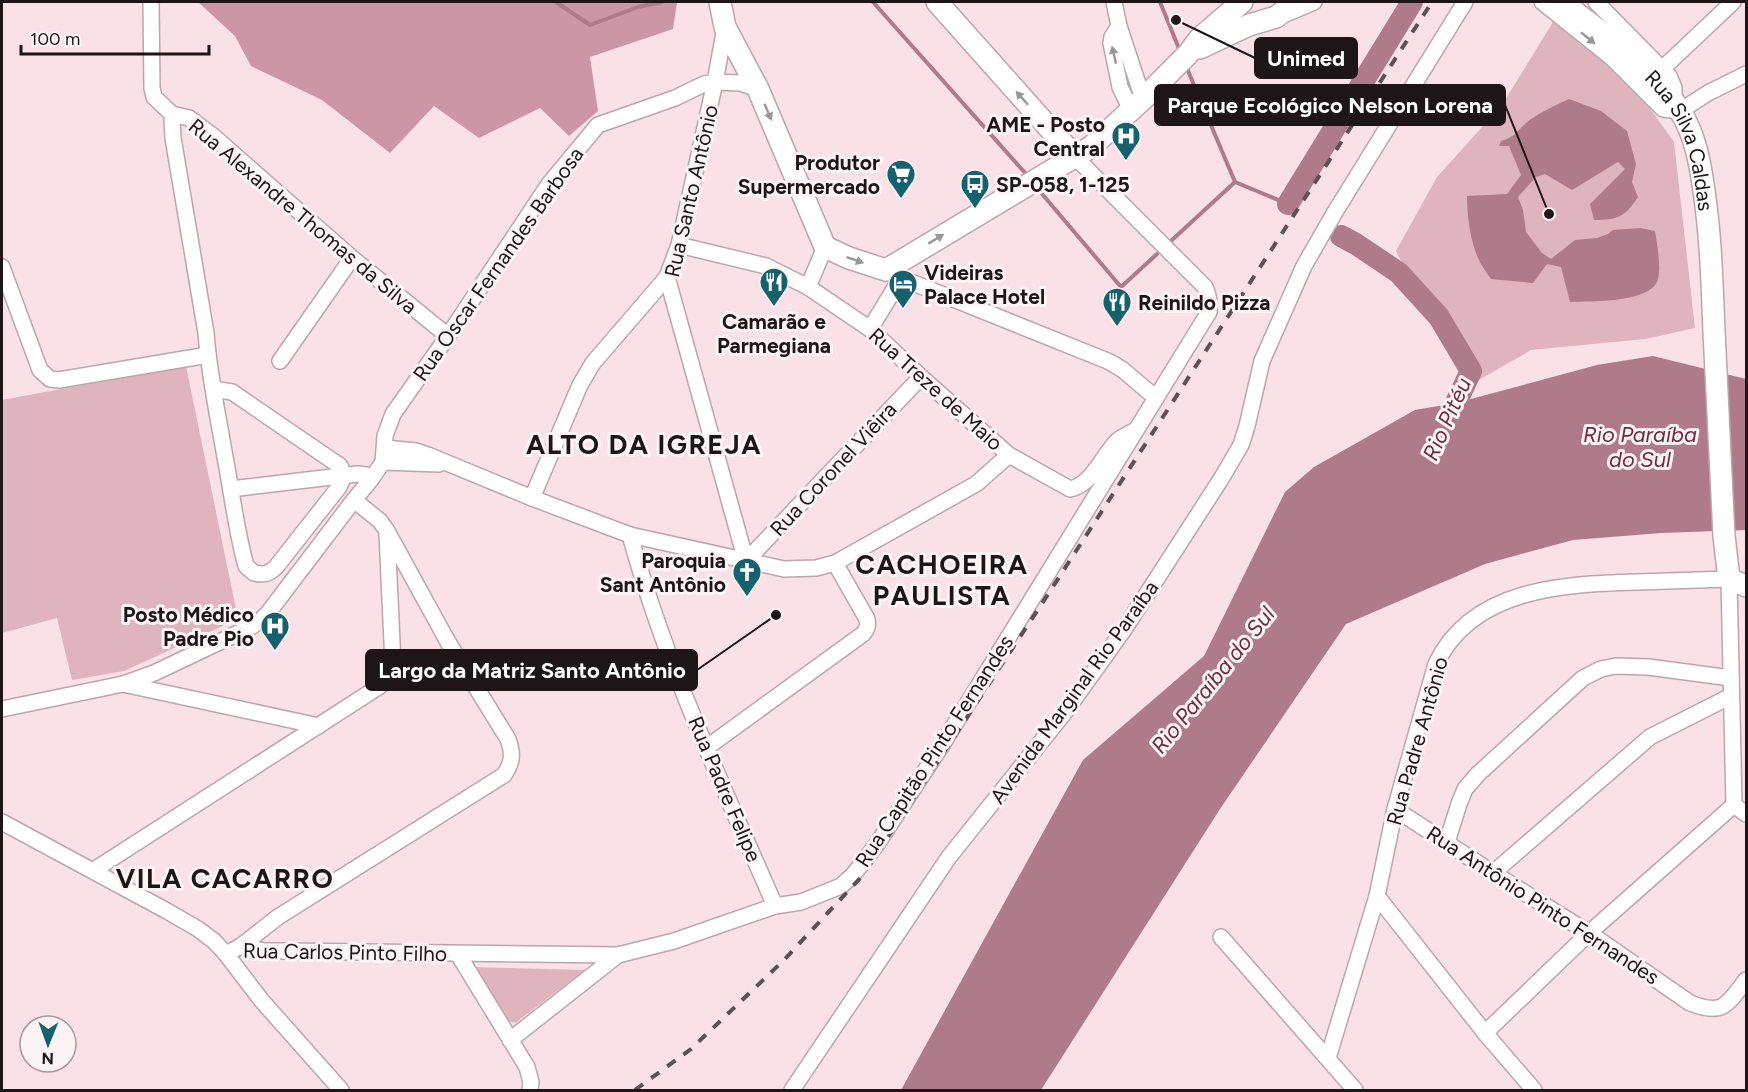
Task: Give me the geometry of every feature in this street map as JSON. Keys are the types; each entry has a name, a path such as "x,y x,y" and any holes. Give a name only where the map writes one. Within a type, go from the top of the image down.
{"main road":[{"path":"720,2 725,27 758,89 825,247 894,274 1091,147 1137,105 1188,54 1200,38 1253,7 1296,2"},
{"path":"937,2 1075,157"},
{"name":"Rua Silva Caldas","path":"1562,2 1653,68 1677,106 1694,141 1707,215 1724,536 1738,582"},
{"path":"1188,54 1233,32 1253,7"}],"street":[{"path":"151,2 152,88 154,97 174,116"},
{"path":"1114,2 1137,105"},
{"path":"1253,7 1300,9 1314,2"},
{"name":"Avenida Marginal Rio Paraíba","path":"792,1090 949,857 1065,712 1123,631 1221,479 1241,445 1262,361 1304,266 1465,2"},
{"path":"1542,2 1612,58 1663,109 1677,106 1708,93 1746,74"},
{"path":"1596,2 1653,68 1733,2"},
{"name":"Rua Santo Antônio","path":"725,27 680,245 667,277 746,561"},
{"name":"Rua Oscar Fernandes Barbosa","path":"384,455 385,436 393,414 549,184 598,125 675,98 704,84 740,83 758,89"},
{"name":"Rua Alexandre Thomas da Silva","path":"344,475 339,487 271,572 254,573 246,566 213,389 206,333 173,138 172,120 174,116 181,115 189,118 213,136 352,258 448,336"},
{"name":"Rua Capitão Pinto Fernandes","path":"618,955 674,941 775,906 801,902 841,886 854,875 942,745 1209,312 1210,304 1205,287 1075,157"},
{"name":"Rua Treze de Maio","path":"680,245 766,266 808,287 870,329 1009,455 1070,489 1079,486 1089,477 1116,442 1137,430"},
{"path":"808,287 825,247"},
{"path":"280,361 352,258"},
{"path":"2,267 37,363 40,370 50,379 59,380 208,356"},
{"path":"870,329 894,274 1110,363 1123,370 1156,398"},
{"path":"532,498 580,386 593,363 667,277"},
{"name":"Rua Coronel Viêira","path":"746,561 921,377"},
{"path":"213,389 232,392 340,466 344,475"},
{"path":"2,710 123,684 183,660 261,620 372,478 384,455 416,451 630,536 784,569 816,568 835,563 976,484 1009,455"},
{"path":"231,489 344,475 357,474 372,478"},
{"path":"241,946 278,917 504,775 512,762 512,751 508,739 448,642 387,531 380,521 354,500"},
{"path":"94,870 380,686 392,671 393,648 387,531"},
{"name":"Rua Padre Felipe","path":"630,536 643,581 706,748 775,906"},
{"path":"706,748 867,629 867,619 835,563"},
{"path":"1485,1033 1589,933 1740,810 1731,696 1738,582"},
{"name":"Rua Padre Antônio","path":"1328,1058 1377,896 1395,809 1436,664 1443,649 1457,632 1481,613 1515,596 1584,584 1738,582"},
{"path":"1447,842 1459,804 1466,789 1478,774 1582,678 1601,669 1616,666 1648,667 1731,678"},
{"path":"123,684 319,726"},
{"path":"1493,873 1650,737 1731,696"},
{"name":"Rua Antônio Pinto Fernandes","path":"1395,809 1589,933 1690,1003 1702,1008 1720,1008 1727,1004 1746,980"},
{"name":"Rua Carlos Pinto Filho","path":"2,822 94,870 198,929 226,954 241,946 264,951 618,955"},
{"path":"1377,896 1485,1033 1534,1090"},
{"path":"1221,937 1356,1090"},
{"path":"226,954 262,1001 341,1090"},
{"path":"458,954 527,1067 531,1082 530,1090"},
{"path":"510,1040 618,955"}],"shaded area":[{"path":"198,2 677,2 673,29 590,57 598,111 569,136 540,108 479,138 434,106 390,153 322,100 251,66 235,36"},
{"path":"1556,17 1578,43 1609,62 1631,82 1674,142 1695,328 1645,339 1531,350 1479,380 1451,338 1427,311 1396,251 1437,177 1502,105"},
{"path":"186,366 238,619 124,671 72,680 57,618 2,633 2,400"},
{"path":"467,967 585,970 515,1023 504,1020"}],"water":[{"path":"1569,99 1601,111 1627,131 1636,164 1632,182 1638,197 1620,216 1594,220 1590,204 1625,169 1618,162 1572,190 1545,174 1536,177 1518,197 1523,210 1526,232 1542,253 1551,259 1575,240 1597,238 1613,230 1640,228 1655,231 1659,256 1657,282 1642,294 1618,300 1570,302 1561,267 1547,264 1533,283 1491,279 1475,251 1467,196 1507,194 1521,175 1509,146 1499,146 1501,141 1515,134 1536,116"},
{"name":"Rio Paraíba do Sul","path":"1653,356 1746,379 1746,530 1661,533 1573,540 1485,564 1346,624 1220,809 1041,1090 901,1090 1083,760 1204,656 1285,492 1314,467 1415,410 1456,403 1597,365"}],"waterway":[{"path":"556,2 590,25 638,7 662,2"},
{"path":"873,2 1027,175"},
{"path":"1160,2 1180,51"},
{"path":"1288,204 1412,2"},
{"path":"1186,66 1235,182 1288,204"},
{"path":"1172,240 1235,182"},
{"path":"1037,188 1121,287 1157,254"},
{"name":"Rio Pitéu","path":"1341,236 1399,273 1439,317 1471,371 1443,430"}],"railway":[{"path":"635,1090 691,1049 784,960 863,875 1432,2"}],"place":[{"name":"Unimed","path":"1176,20"},
{"name":"AME - Posto Central","path":"1126,162"},
{"name":"Produtor Supermercado","path":"901,200"},
{"name":"SP-058, 1-125","path":"975,210"},
{"name":"Parque Ecológico Nelson Lorena","path":"1549,214"},
{"name":"Camarão e Parmegiana","path":"774,308"},
{"name":"Videiras Palace Hotel","path":"903,310"},
{"name":"Reinildo Pizza","path":"1117,328"},
{"name":"Paroquia Sant Antônio","path":"747,598"},
{"name":"Largo da Matriz Santo Antônio","path":"776,615"},
{"name":"Posto Médico Padre Pio","path":"275,652"}],"district":[{"name":"ALTO DA IGREJA","path":"644,444"},
{"name":"CACHOEIRA PAULISTA","path":"942,580"},
{"name":"VILA CACARRO","path":"225,878"}]}
